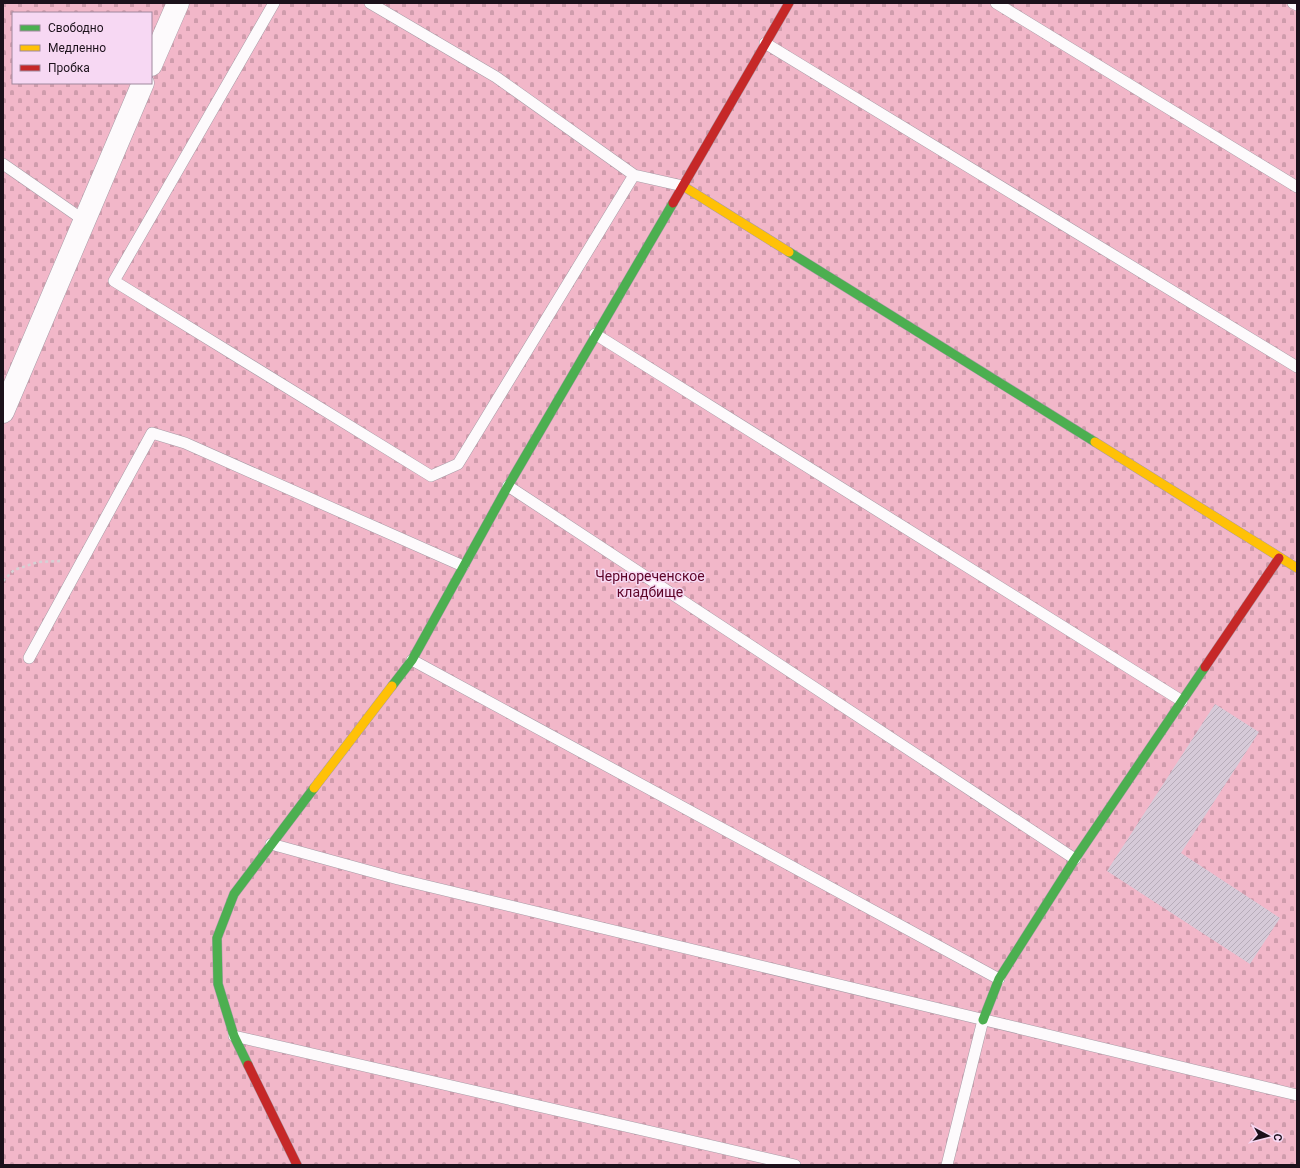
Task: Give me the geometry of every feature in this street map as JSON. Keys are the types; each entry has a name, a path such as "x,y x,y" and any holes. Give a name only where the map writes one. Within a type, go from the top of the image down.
{"street":[{"path":"152,63 178,3"},
{"path":"297,1165 234,1036 218,984 217,938 234,894 412,660 463,566 595,334 789,3"},
{"path":"5,401 85,221 144,84"},
{"path":"683,186 1297,568"},
{"path":"983,1020 999,979 1075,859 1279,558"}],"lane":[{"path":"274,3 114,281 431,476 458,464 634,175"},
{"path":"370,3 496,77 634,175 683,186"},
{"path":"996,3 1297,187"},
{"path":"1293,3 1297,5"},
{"path":"765,43 1297,367"},
{"path":"3,164 85,221"},
{"path":"595,334 1182,701"},
{"path":"29,658 152,433 186,443 463,566"},
{"path":"508,486 1075,859"},
{"path":"412,660 999,979"},
{"path":"271,844 398,879 1297,1095"},
{"path":"947,1165 983,1020"},
{"path":"234,1036 795,1165"}],"path":[{"path":"3,581 14,570 38,562 82,560"}],"green space":[{"name":"Чернореченское кладбище","path":"3,3 1297,3 1297,1165 3,1165"}],"building":[{"path":"1215,704 1259,732 1181,853 1280,918 1250,964 1107,871"}],"traffic: fast":[{"path":"392,686 412,660 508,486 673,203"},
{"path":"789,252 1095,442"},
{"path":"983,1020 999,979 1075,859 1205,667"},
{"path":"248,1065 234,1036 218,984 217,938 234,894 314,788"}],"traffic: slow":[{"path":"683,186 789,252"},
{"path":"1095,442 1297,568"},
{"path":"314,788 392,686"}],"traffic: jam":[{"path":"673,203 789,3"},
{"path":"1205,667 1279,558"},
{"path":"248,1065 297,1165"}]}
